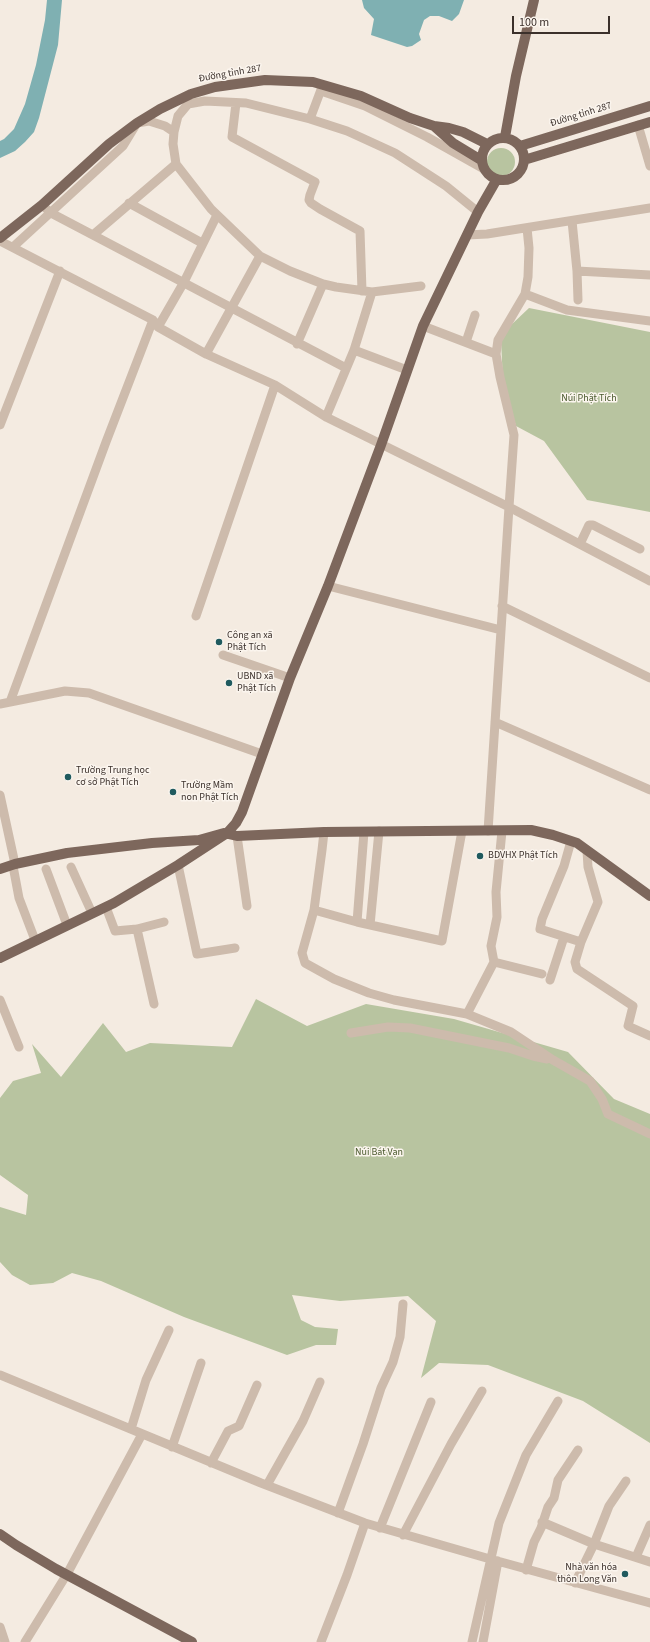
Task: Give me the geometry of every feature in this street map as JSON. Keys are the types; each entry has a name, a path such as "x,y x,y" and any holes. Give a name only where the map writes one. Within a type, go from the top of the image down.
{"main road":[{"path":"505,138 516,76 534,0"},
{"name":"Đường tỉnh 287","path":"0,238 42,205 109,144 137,123 160,109 191,94 215,87 278,80 313,82 322,88 360,96 410,118 434,126 463,132 487,144"},
{"name":"Đường tỉnh 287","path":"521,147 650,106"},
{"name":"Đường tỉnh 287","path":"524,160 650,122"},
{"name":"Đường tỉnh 287","path":"434,126 452,143 483,165"},
{"path":"505,138 512,139 521,147 524,160 522,168 517,174 506,180 497,179 488,174 483,165 482,153 487,144 494,139 505,138"},
{"name":"Đường tỉnh 287","path":"521,147 585,142"},
{"path":"0,958 106,907 178,865 233,828 242,812 290,678 328,586 381,445 423,326 478,212 497,179"},
{"path":"0,869 67,853 152,843 199,840 227,833 238,836 324,832 531,830 577,843 650,896"},
{"path":"0,1534 16,1545 67,1574 192,1642"}],"street":[{"path":"310,119 322,88 365,106 483,165"},
{"path":"421,286 372,292 323,284 290,271 260,256 217,215 190,184 176,164 173,144 178,116 188,104 205,101 246,103 310,119 347,131 395,153 446,186 478,212"},
{"path":"236,103 232,137 315,182 310,194 311,203 320,210 360,231 362,291"},
{"path":"13,247 123,146 137,123 149,121 165,126 174,132"},
{"path":"638,125 646,137 650,166"},
{"path":"93,235 176,164"},
{"path":"129,204 202,243"},
{"path":"42,205 51,213 184,282 297,344 346,368"},
{"path":"467,235 487,234 650,208"},
{"path":"10,702 106,442 156,324 184,282 217,215"},
{"path":"572,221 578,271 578,300"},
{"path":"488,831 508,507 514,435 496,354 498,340 525,294 528,270 527,228"},
{"path":"0,241 60,271 156,324 206,354 276,385 326,417 508,507 650,580"},
{"path":"206,354 260,256"},
{"path":"0,426 60,271"},
{"path":"578,271 650,274"},
{"path":"297,344 323,284"},
{"path":"326,417 354,350 372,292"},
{"path":"525,294 567,310 650,322"},
{"path":"466,342 475,315"},
{"path":"423,326 496,354"},
{"path":"354,350 407,370"},
{"path":"196,616 276,385"},
{"path":"580,544 589,525 593,525 640,549"},
{"path":"328,586 501,630"},
{"path":"502,606 650,678"},
{"path":"223,655 290,678"},
{"path":"0,704 65,691 89,693 262,754"},
{"path":"495,722 650,790"},
{"path":"0,795 19,898 35,940"},
{"path":"370,925 379,831"},
{"path":"314,910 357,922 442,941 462,831"},
{"path":"467,1014 494,962 491,946 497,917 496,892 502,831"},
{"path":"324,832 314,910 302,953 305,963 334,979 368,993 401,1002 467,1014 511,1032 553,1060 590,1081 602,1099 608,1114 650,1134"},
{"path":"357,922 364,832"},
{"path":"238,836 247,906"},
{"path":"571,841 564,866 542,919 540,929 581,942"},
{"path":"587,851 588,867 598,902 581,942 576,962 577,969 633,1006 628,1026 650,1036"},
{"path":"178,865 197,954 235,948"},
{"path":"71,867 92,913"},
{"path":"46,869 67,925"},
{"path":"106,907 116,931 137,929 164,922"},
{"path":"137,929 154,1004"},
{"path":"550,980 564,937"},
{"path":"494,962 542,974"},
{"path":"0,1000 19,1047"},
{"path":"351,1032 388,1027 410,1028 510,1048 533,1056 553,1060"},
{"path":"338,1513 381,1388 393,1362 400,1337 403,1304"},
{"path":"131,1429 146,1380 169,1330"},
{"path":"172,1447 201,1363"},
{"path":"0,1375 172,1447 365,1523 526,1570 650,1603"},
{"path":"267,1485 303,1421 320,1382"},
{"path":"211,1462 228,1432 239,1426 257,1385"},
{"path":"403,1535 451,1444 482,1391"},
{"path":"483,1642 499,1523 526,1455 558,1401"},
{"path":"380,1528 431,1402"},
{"path":"25,1642 67,1574 142,1434"},
{"path":"526,1570 534,1542 541,1528 548,1507 554,1498 558,1480 578,1450"},
{"path":"575,1583 594,1544 609,1506 626,1481"},
{"path":"542,1522 594,1544 650,1562"},
{"path":"321,1642 365,1523"},
{"path":"636,1557 650,1525"},
{"path":"472,1642 494,1560"},
{"path":"0,1627 5,1642"}],"green space":[{"path":"501,148 511,152 515,162 511,172 501,176 491,172 487,162 491,152"},
{"name":"Núi Phật Tích","path":"529,308 650,332 650,512 587,500 544,441 516,426 503,382 501,340 510,326"},
{"name":"Núi Bát Vạn","path":"256,999 307,1026 366,1004 454,1019 568,1052 614,1099 650,1114 650,1443 583,1401 488,1365 439,1363 421,1378 436,1321 408,1296 340,1301 292,1295 301,1320 315,1327 338,1329 336,1345 316,1345 287,1355 184,1317 101,1281 72,1273 53,1283 30,1285 12,1275 0,1262 0,1207 26,1215 28,1195 0,1175 0,1098 13,1081 41,1073 32,1044 61,1077 103,1023 126,1052 150,1043 232,1047"}],"water":[{"path":"47,0 62,0 58,45 39,118 34,132 25,142 15,151 0,158 0,141 14,129 25,104 36,65 45,20"},
{"path":"362,0 464,0 459,14 452,21 439,16 430,16 424,20 419,34 421,40 412,46 407,47 371,35 374,19 364,8"}],"place":[{"name":"Công an xã Phật Tích","path":"219,642"},
{"name":"UBND xã Phật Tích","path":"229,683"},
{"name":"Trường Trung học cơ sở Phật Tích","path":"68,777"},
{"name":"Trường Mầm non Phật Tích","path":"173,792"},
{"name":"BDVHX Phật Tích","path":"480,856"},
{"name":"Nhà văn hóa thôn Long Văn","path":"625,1574"}]}
